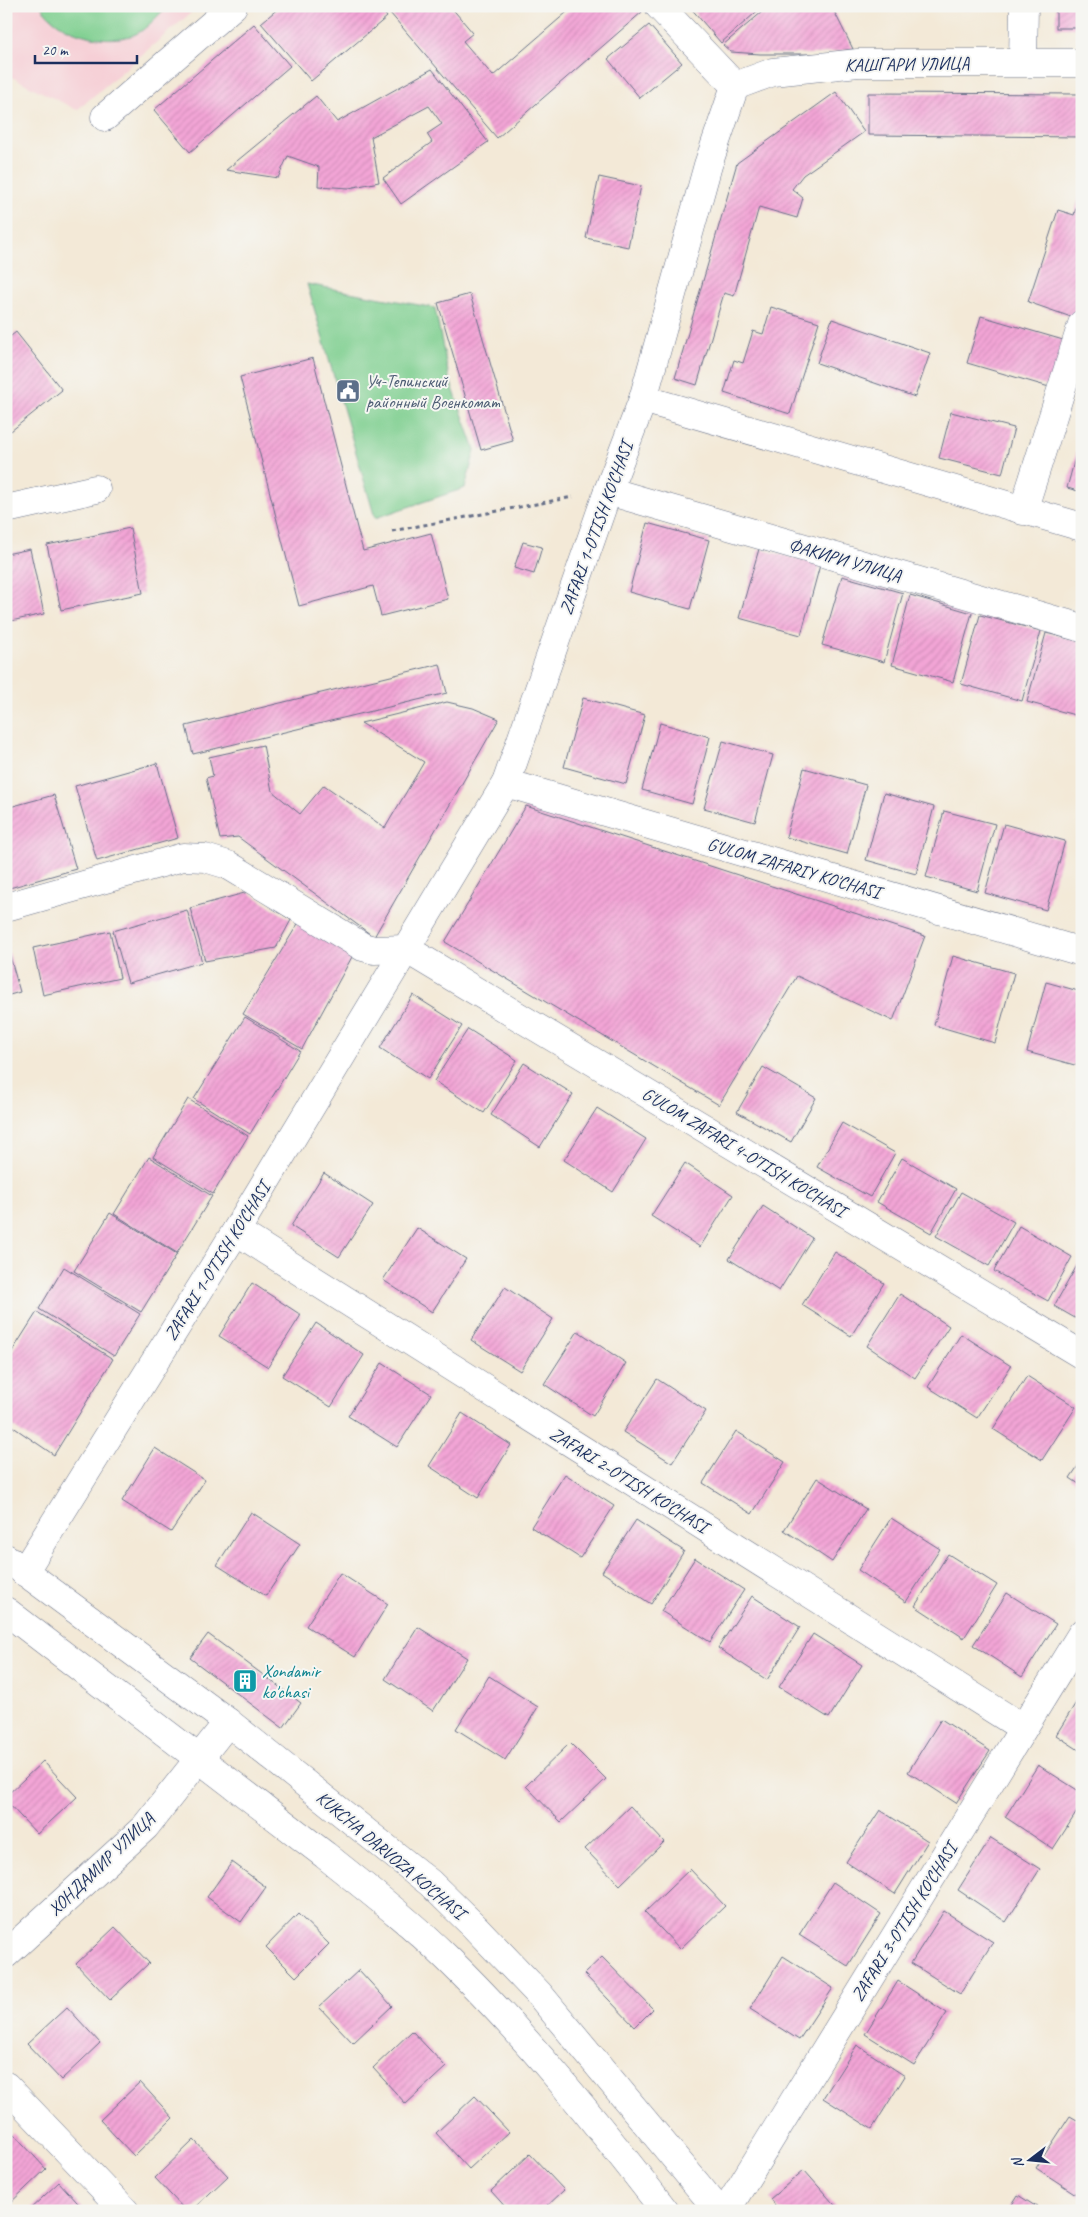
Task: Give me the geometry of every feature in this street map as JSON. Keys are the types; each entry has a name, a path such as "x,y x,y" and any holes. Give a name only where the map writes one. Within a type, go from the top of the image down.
{"street":[{"path":"105,118 233,6"},
{"path":"658,6 735,86"},
{"path":"1023,62 1024,6"},
{"name":"КАШГАРИ УЛИЦА","path":"735,86 772,72 858,63 1082,63"},
{"name":"ZAFARI 1-O'TISH KO'CHASI","path":"15,1565 236,1231 506,783 608,491 643,398 708,165 735,86"},
{"path":"1023,510 1082,324"},
{"path":"643,398 1082,527"},
{"path":"6,509 96,489"},
{"name":"ФАКИРИ УЛИЦА","path":"608,491 1082,628"},
{"name":"G'ULOM ZAFARIY KO'CHASI","path":"506,783 1082,952"},
{"path":"6,907 183,857 205,858 228,865 363,947 374,950 406,949"},
{"name":"G'ULOM ZAFARI 4-O'TISH KO'CHASI","path":"406,949 1082,1356"},
{"name":"ZAFARI 2-O'TISH KO'CHASI","path":"236,1231 1023,1728"},
{"name":"KUKCHA DARVOZA KO'CHASI","path":"15,1565 228,1722 430,1884 475,1927 539,1994 719,2211"},
{"path":"6,1611 369,1890 446,1957 514,2028 635,2172 665,2211"},
{"name":"ZAFARI 3-O'TISH KO'CHASI","path":"726,2211 1082,1633"},
{"name":"ХОНДАМИР УЛИЦА","path":"6,1954 145,1827 228,1722"},
{"path":"6,2086 125,2211"}],"path":[{"path":"392,531 608,491"}],"shaded area":[{"path":"6,6 199,6 77,110 6,74"}],"green space":[{"path":"41,6 168,6 140,32 111,39 97,38 70,30 48,16"},
{"path":"307,284 435,308 449,377 475,450 465,488 375,518"}],"building":[{"path":"281,6 379,6 387,17 311,81 261,23"},
{"path":"384,6 450,6 473,33 463,41 493,76 574,6 637,6 642,12 497,138"},
{"path":"689,6 763,6 721,43"},
{"path":"769,6 802,6 833,9 853,49 819,54 760,54 731,52 723,45"},
{"path":"913,6 971,6 971,10 913,10"},
{"path":"1056,6 1082,6 1082,28 1056,28"},
{"path":"254,24 290,66 190,152 154,110"},
{"path":"649,25 682,63 640,98 608,59"},
{"path":"432,69 488,142 401,204 383,178 432,142 427,134 442,124 429,106 371,137 379,182 349,188 318,186 319,167 288,156 278,178 226,170 316,96 337,122"},
{"path":"836,92 864,132 803,175 792,189 803,198 797,218 759,207 734,296 724,293 697,385 675,378 737,163"},
{"path":"868,93 1082,94 1082,137 868,135"},
{"path":"599,177 641,186 628,247 586,238"},
{"path":"1081,192 1082,294 1074,318 1028,302 1058,210 1074,215"},
{"path":"470,294 513,441 481,450 438,303"},
{"path":"771,307 819,322 790,414 724,393 734,360 743,363 753,331 763,334"},
{"path":"981,316 1070,342 1056,389 967,363"},
{"path":"832,319 930,353 915,397 817,363"},
{"path":"16,332 62,390 11,431 6,425 6,340"},
{"path":"313,358 363,551 431,533 448,599 381,616 373,586 299,606 240,377"},
{"path":"951,412 1014,428 1002,474 939,458"},
{"path":"1082,436 1082,492 1067,488"},
{"path":"647,523 709,540 690,609 629,592"},
{"path":"130,528 143,593 61,610 47,545"},
{"path":"523,542 542,547 534,574 514,568"},
{"path":"30,549 44,614 6,622 6,554"},
{"path":"759,549 820,565 801,635 739,618"},
{"path":"842,576 903,593 884,662 822,645"},
{"path":"910,595 972,613 953,682 892,665"},
{"path":"980,615 1041,631 1022,701 961,684"},
{"path":"1046,633 1082,642 1082,717 1027,702"},
{"path":"440,664 447,693 193,754 186,726"},
{"path":"583,698 645,715 626,784 564,767"},
{"path":"447,702 473,708 499,719 374,937 238,837 220,839 206,778 213,776 209,757 263,745 272,791 300,814 324,785 385,828 424,762 361,723"},
{"path":"660,723 710,737 692,804 642,790"},
{"path":"723,741 773,755 755,822 704,808"},
{"path":"157,763 178,838 97,861 75,786"},
{"path":"804,768 866,785 847,854 786,837"},
{"path":"884,793 934,807 916,874 866,860"},
{"path":"54,795 76,869 6,889 6,808"},
{"path":"526,806 925,936 893,1021 797,976 719,1105 445,942"},
{"path":"944,811 995,824 977,891 926,877"},
{"path":"1004,824 1065,841 1046,910 985,893"},
{"path":"248,892 291,920 276,948 205,961 190,908"},
{"path":"187,910 202,962 128,983 113,931"},
{"path":"299,922 353,955 302,1049 243,1014"},
{"path":"110,931 120,978 43,995 33,948"},
{"path":"9,953 20,992 6,996 6,954"},
{"path":"953,956 1014,973 995,1043 934,1025"},
{"path":"1046,982 1082,992 1082,1067 1027,1052"},
{"path":"413,995 462,1026 428,1079 380,1048"},
{"path":"245,1017 300,1051 250,1134 194,1099"},
{"path":"468,1029 517,1060 484,1113 434,1081"},
{"path":"524,1063 573,1094 540,1147 491,1115"},
{"path":"763,1067 816,1098 791,1142 737,1112"},
{"path":"188,1099 248,1136 213,1194 153,1157"},
{"path":"597,1108 646,1139 613,1192 564,1160"},
{"path":"842,1123 895,1153 870,1197 817,1167"},
{"path":"149,1157 212,1196 177,1253 114,1214"},
{"path":"902,1158 956,1189 931,1233 877,1202"},
{"path":"685,1163 733,1195 700,1247 651,1216"},
{"path":"324,1173 373,1205 339,1257 291,1226"},
{"path":"961,1192 1014,1222 989,1266 936,1236"},
{"path":"763,1206 812,1238 779,1291 729,1259"},
{"path":"110,1213 177,1254 141,1312 74,1271"},
{"path":"1019,1226 1072,1257 1048,1301 994,1271"},
{"path":"417,1228 466,1259 432,1312 383,1280"},
{"path":"835,1252 884,1283 851,1336 802,1305"},
{"path":"1079,1262 1082,1263 1082,1322 1054,1306"},
{"path":"64,1267 140,1314 114,1356 39,1309"},
{"path":"252,1283 301,1315 268,1367 219,1336"},
{"path":"505,1287 553,1319 520,1371 471,1340"},
{"path":"900,1294 949,1326 915,1378 867,1346"},
{"path":"37,1312 113,1359 54,1455 6,1422 6,1361"},
{"path":"316,1323 364,1355 331,1407 282,1376"},
{"path":"578,1331 626,1363 593,1416 544,1384"},
{"path":"961,1334 1011,1366 977,1418 928,1387"},
{"path":"382,1363 431,1394 397,1447 348,1416"},
{"path":"1027,1376 1076,1407 1042,1460 993,1429"},
{"path":"657,1379 706,1411 672,1463 623,1432"},
{"path":"462,1413 511,1445 478,1498 429,1466"},
{"path":"736,1431 785,1462 752,1514 703,1483"},
{"path":"155,1448 205,1480 171,1532 122,1501"},
{"path":"1082,1460 1082,1486 1070,1478"},
{"path":"565,1474 614,1506 580,1558 531,1527"},
{"path":"817,1478 866,1509 832,1562 784,1530"},
{"path":"251,1512 300,1544 266,1596 217,1565"},
{"path":"891,1518 940,1549 906,1602 858,1570"},
{"path":"636,1520 684,1551 651,1604 602,1572"},
{"path":"948,1554 997,1585 964,1638 915,1606"},
{"path":"695,1558 744,1590 710,1642 661,1611"},
{"path":"340,1573 388,1604 355,1657 306,1626"},
{"path":"1007,1593 1056,1624 1022,1677 973,1645"},
{"path":"752,1596 800,1627 767,1680 718,1648"},
{"path":"418,1627 467,1658 433,1711 385,1679"},
{"name":"Xondamir ko'chasi","path":"208,1634 301,1703 283,1728 190,1658"},
{"path":"813,1634 862,1665 829,1718 779,1687"},
{"path":"489,1676 538,1707 505,1760 456,1729"},
{"path":"1082,1693 1082,1752 1056,1735"},
{"path":"941,1719 990,1751 956,1803 908,1772"},
{"path":"570,1743 606,1779 561,1822 526,1786"},
{"path":"43,1761 77,1797 37,1834 6,1801 6,1796"},
{"path":"1038,1765 1082,1793 1082,1804 1053,1849 1005,1817"},
{"path":"630,1806 664,1842 620,1885 585,1849"},
{"path":"880,1810 928,1841 895,1894 846,1862"},
{"path":"991,1838 1040,1869 1006,1922 958,1890"},
{"path":"232,1862 266,1887 241,1922 207,1897"},
{"path":"690,1869 725,1906 680,1949 645,1912"},
{"path":"833,1882 881,1914 848,1966 799,1935"},
{"path":"944,1911 993,1942 960,1994 911,1963"},
{"path":"298,1914 329,1944 296,1977 266,1947"},
{"path":"115,1927 149,1963 110,2000 76,1964"},
{"path":"783,1956 833,1988 799,2040 750,2009"},
{"path":"602,1957 653,2009 635,2027 584,1974"},
{"path":"359,1970 392,2006 353,2043 319,2007"},
{"path":"898,1981 947,2013 914,2065 865,2034"},
{"path":"67,2007 100,2043 61,2080 27,2044"},
{"path":"412,2031 446,2067 406,2104 373,2068"},
{"path":"857,2045 905,2076 872,2129 823,2098"},
{"path":"140,2082 173,2118 134,2156 100,2120"},
{"path":"475,2096 509,2132 469,2169 436,2133"},
{"path":"1070,2116 1082,2123 1082,2198 1036,2168"},
{"path":"13,2133 46,2169 6,2207 6,2139"},
{"path":"194,2140 228,2176 191,2211 186,2211 155,2178"},
{"path":"530,2154 564,2190 542,2211 509,2211 491,2191"},
{"path":"804,2170 840,2211 780,2211 770,2199"},
{"path":"59,2182 85,2211 28,2211"},
{"path":"1018,2195 1043,2211 1008,2211"}],"place":[{"name":"Уч-Тепинский районный Военкомат","path":"348,391"},
{"name":"Xondamir ko'chasi","path":"245,1681"}]}
